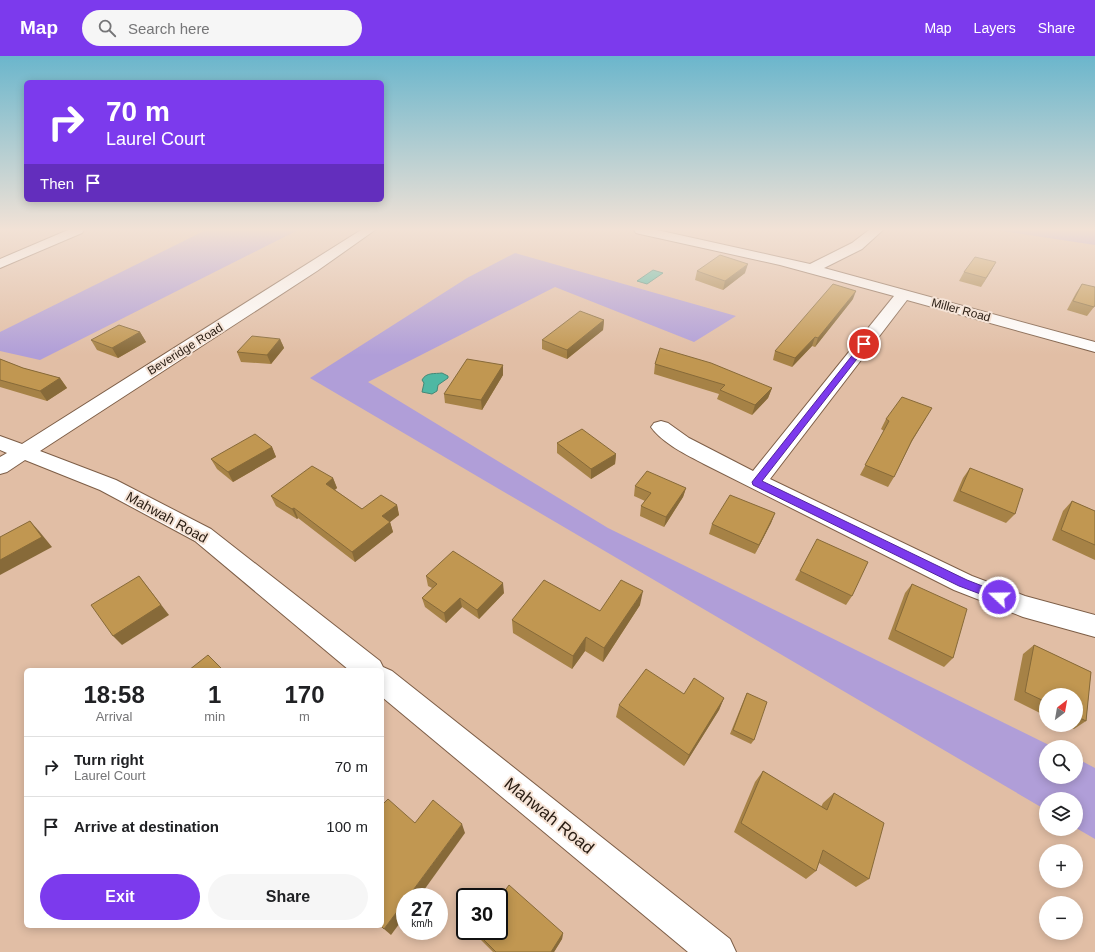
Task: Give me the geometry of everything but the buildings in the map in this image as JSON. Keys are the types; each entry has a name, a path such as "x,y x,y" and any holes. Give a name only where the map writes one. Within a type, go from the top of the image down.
{"street":[{"name":"Beveridge Road","path":"0,467 307,272"},
{"name":"Miller Road","path":"821,272 1095,347"},
{"path":"756,482 904,294"},
{"path":"661,427 682,443 756,482 963,583 1023,606 1095,626"},
{"name":"Mahwah Road","path":"0,443 108,485 203,535 368,668"},
{"name":"Mahwah Road","path":"384,682 717,952"}],"shaded area":[{"path":"122,272 215,272 40,360 0,351 0,332"},
{"path":"479,272 581,272 736,316 694,342 555,287 368,382 608,528 1039,740 1039,784 1083,784 1083,762 1095,768 1095,839 1083,832 1083,792 1039,792 1039,806 310,378"}],"water":[{"path":"650,272 663,273 647,284 637,281"},
{"path":"442,373 448,376 448,378 438,385 437,391 432,394 422,392 424,383 422,380 424,377 431,374"}],"route":[{"path":"864,344 756,482 963,583 999,597"}]}
